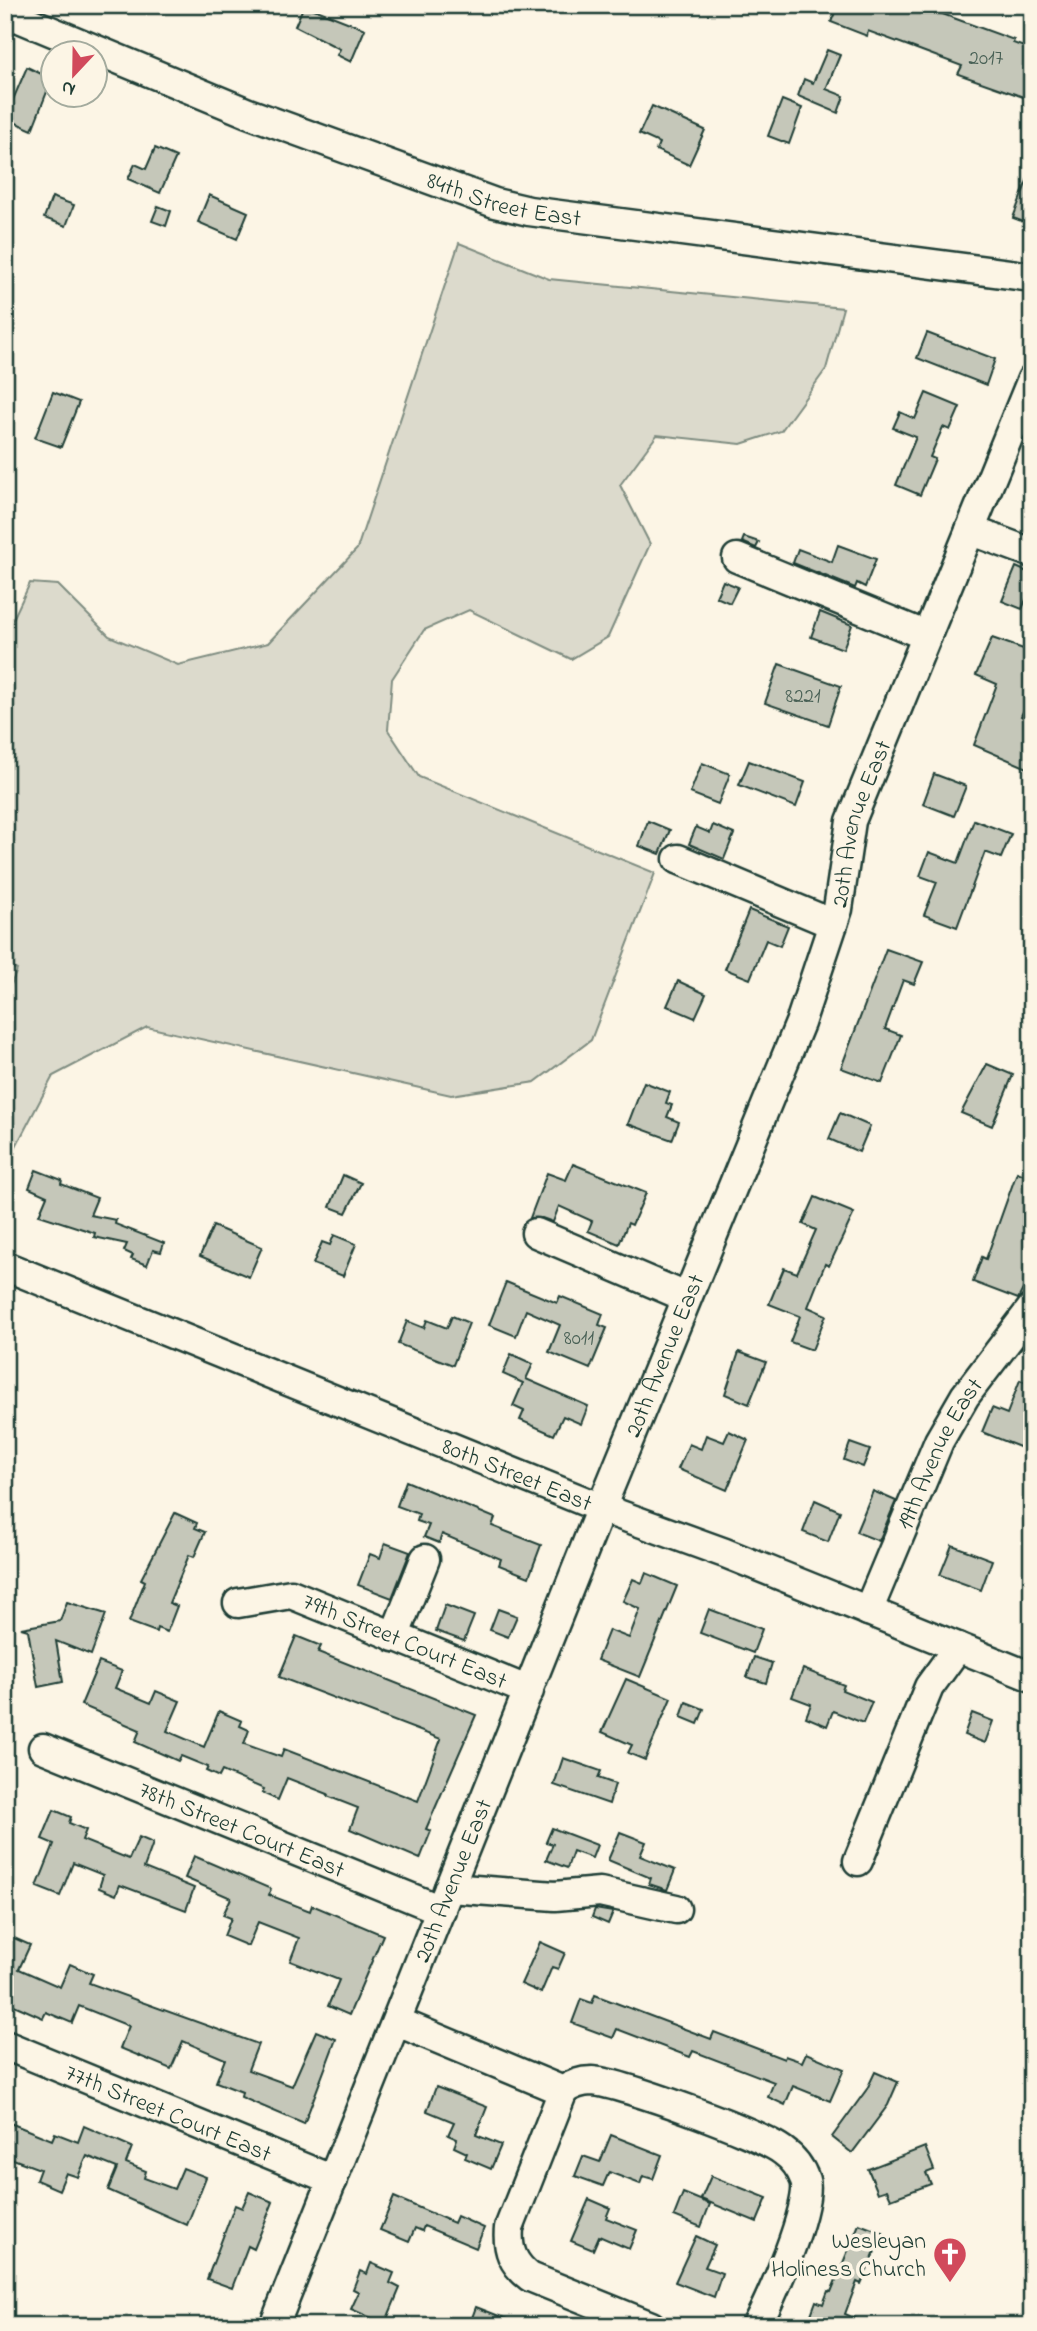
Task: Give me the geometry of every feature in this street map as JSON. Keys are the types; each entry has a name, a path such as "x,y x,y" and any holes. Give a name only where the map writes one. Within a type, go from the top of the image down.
{"street":[{"name":"84th Street East","path":"5,12 248,113 454,191 495,203 528,211 1032,277"},
{"name":"20th Avenue East","path":"274,2326 398,2022 601,1508 800,1023 832,924 851,821 1032,379"},
{"path":"970,530 1032,554"},
{"path":"737,558 927,635"},
{"path":"678,859 832,924"},
{"path":"536,1233 687,1297"},
{"name":"80th Street East","path":"5,1266 601,1508 1032,1677"},
{"name":"19th Avenue East","path":"868,1611 939,1441 965,1396 1032,1308"},
{"path":"394,1637 425,1559"},
{"name":"79th Street Court East","path":"239,1603 292,1594 529,1691"},
{"path":"858,1861 929,1687 958,1647"},
{"name":"78th Street Court East","path":"43,1748 445,1899 600,1892 676,1909"},
{"path":"398,2022 563,2091"},
{"name":"77th Street Court East","path":"5,2045 332,2180"},
{"path":"651,2326 530,2277 518,2267 509,2251 509,2228 563,2091 572,2084 591,2081 625,2088 776,2146 801,2169 806,2183 805,2208 756,2326"}],"shaded area":[{"path":"459,243 549,279 843,308 826,369 781,431 741,444 657,435 620,485 650,544 608,637 571,659 469,610 424,630 392,679 388,730 419,777 655,873 591,1040 535,1082 451,1095 147,1027 53,1076 5,1167 5,999 17,970 5,964 5,636 30,583 58,585 109,636 178,665 268,643 357,549"}],"building":[{"path":"304,5 365,29 351,62 337,55 340,49 295,26"},
{"path":"838,5 930,5 929,9 1014,40 1013,43 1032,50 1032,100 958,74 962,66 868,31 867,36 831,22"},
{"path":"827,50 840,55 826,89 844,96 838,113 798,96 804,79 813,83"},
{"path":"27,67 38,72 38,108 41,108 32,130 5,118"},
{"path":"782,100 802,108 789,144 768,136"},
{"path":"652,106 705,130 689,165 656,150 659,143 639,134"},
{"path":"155,148 176,157 160,193 128,179 135,164 146,169"},
{"path":"1032,173 1032,225 1013,218"},
{"path":"209,195 248,212 237,239 198,222"},
{"path":"52,197 74,205 66,226 44,218"},
{"path":"158,206 171,211 166,226 152,221"},
{"path":"927,333 995,359 986,385 917,358"},
{"path":"53,392 79,402 61,447 35,438"},
{"path":"926,393 960,407 950,430 943,427 930,457 935,459 920,495 896,485 916,437 893,428 900,412 915,419"},
{"path":"744,537 759,542 756,548 742,542"},
{"path":"838,545 876,559 865,587 857,583 855,588 793,563 798,549 832,562"},
{"path":"1016,567 1032,574 1032,586 1022,609 1002,601"},
{"path":"723,581 738,587 730,603 716,597"},
{"path":"820,612 852,625 843,649 811,637"},
{"path":"992,638 1032,652 1032,692 1021,716 1032,721 1032,770 974,745 997,684 976,675"},
{"path":"779,664 841,686 828,725 765,703"},
{"path":"749,761 805,782 796,807 739,785"},
{"path":"702,763 730,774 718,804 690,793"},
{"path":"934,774 966,786 954,816 923,804"},
{"path":"974,820 1011,834 1001,858 985,852 957,927 924,915 937,882 920,876 929,852 958,863"},
{"path":"648,821 670,830 660,854 639,846"},
{"path":"713,825 734,834 724,859 689,844 696,827 710,833"},
{"path":"749,910 788,926 780,946 766,940 750,979 725,969"},
{"path":"886,949 923,962 914,984 903,980 885,1029 901,1035 882,1083 841,1068"},
{"path":"678,981 706,994 695,1018 667,1006"},
{"path":"987,1064 1013,1075 992,1126 961,1113"},
{"path":"644,1082 670,1092 666,1103 672,1105 667,1117 679,1122 672,1140 628,1124"},
{"path":"840,1113 870,1126 859,1152 829,1139"},
{"path":"573,1164 646,1193 632,1225 628,1223 619,1244 588,1231 592,1221 559,1206 553,1222 530,1218 547,1173 566,1180"},
{"path":"36,1170 62,1180 61,1184 97,1198 90,1215 116,1220 115,1224 164,1243 161,1252 153,1250 147,1265 131,1259 133,1255 124,1251 127,1244 94,1237 95,1233 39,1215 47,1196 29,1188"},
{"path":"1017,1172 1032,1178 1032,1272 1018,1299 973,1282 982,1257 986,1259"},
{"path":"343,1175 361,1183 346,1213 330,1207"},
{"path":"815,1197 854,1213 829,1266 825,1264 808,1307 826,1315 812,1350 790,1342 800,1316 769,1304 784,1268 797,1273 816,1230 803,1224"},
{"path":"213,1226 262,1247 249,1277 200,1256"},
{"path":"334,1235 356,1244 343,1276 313,1264 322,1242 330,1245"},
{"path":"506,1282 557,1303 560,1296 603,1314 599,1325 607,1328 590,1369 549,1352 560,1325 526,1310 516,1336 489,1325"},
{"path":"452,1316 469,1323 453,1365 398,1344 407,1321 424,1328 427,1320 447,1328"},
{"path":"739,1352 766,1362 749,1404 725,1394"},
{"path":"511,1354 533,1364 526,1379 588,1406 581,1424 563,1416 554,1435 520,1420 524,1411 513,1406 523,1383 503,1374"},
{"path":"1020,1380 1032,1385 1032,1452 982,1432 992,1408 1007,1414"},
{"path":"729,1431 748,1440 727,1490 678,1469 689,1444 701,1449 706,1435 724,1442"},
{"path":"850,1443 870,1450 863,1467 844,1460"},
{"path":"406,1481 495,1518 492,1526 541,1545 529,1577 499,1565 501,1559 442,1534 439,1543 424,1537 429,1525 417,1521 419,1514 397,1506"},
{"path":"873,1491 896,1501 879,1541 856,1532"},
{"path":"815,1500 840,1511 828,1542 803,1532"},
{"path":"175,1513 197,1523 195,1528 205,1532 194,1557 189,1555 169,1603 177,1606 167,1632 157,1628 156,1632 129,1622 145,1581 141,1579"},
{"path":"385,1543 410,1552 392,1598 358,1585 370,1554 380,1558"},
{"path":"952,1545 992,1560 981,1590 940,1575"},
{"path":"646,1573 677,1586 640,1677 597,1660 609,1630 629,1638 640,1609 623,1601 633,1579 642,1583"},
{"path":"67,1602 106,1614 91,1655 56,1641 63,1682 38,1687 28,1630 21,1628 60,1621"},
{"path":"445,1605 474,1616 464,1641 436,1631"},
{"path":"498,1609 517,1616 508,1637 490,1630"},
{"path":"709,1609 762,1629 753,1653 700,1633"},
{"path":"296,1636 321,1646 318,1652 476,1715 426,1829 431,1831 420,1859 350,1829 358,1808 327,1796 328,1794 287,1778 278,1800 262,1793 264,1789 222,1771 219,1777 206,1771 208,1767 181,1756 178,1761 135,1742 140,1730 81,1705 99,1662 122,1671 115,1688 151,1703 156,1691 180,1701 167,1731 204,1747 219,1711 242,1721 240,1726 249,1730 244,1744 281,1757 284,1749 418,1801 441,1739 279,1677"},
{"path":"754,1657 772,1663 766,1683 747,1677"},
{"path":"803,1669 844,1685 842,1690 872,1702 863,1723 833,1711 827,1726 806,1717 811,1704 792,1697"},
{"path":"626,1679 671,1698 645,1760 628,1753 632,1745 602,1732"},
{"path":"686,1702 704,1709 698,1724 681,1717"},
{"path":"972,1713 993,1721 985,1743 964,1735"},
{"path":"563,1758 601,1771 598,1778 615,1784 609,1804 554,1785"},
{"path":"54,1810 71,1817 69,1823 86,1830 82,1840 129,1859 139,1837 153,1843 144,1868 194,1888 186,1910 120,1885 116,1895 99,1888 103,1875 73,1863 60,1896 37,1887 54,1844 42,1839"},
{"path":"552,1828 597,1845 592,1858 573,1851 567,1868 546,1860 553,1844 546,1842"},
{"path":"620,1832 646,1842 640,1856 675,1870 667,1890 649,1884 651,1878 608,1860"},
{"path":"194,1856 271,1889 269,1895 310,1911 312,1905 383,1935 349,2015 328,2006 339,1980 290,1961 299,1938 258,1922 248,1946 224,1936 231,1918 223,1915 231,1898 185,1878"},
{"path":"595,1909 613,1912 608,1924 592,1917"},
{"path":"5,1934 30,1945 19,1969 60,1987 70,1964 93,1974 89,1983 258,2044 248,2070 292,2086 316,2031 336,2039 304,2124 241,2097 242,2092 216,2082 225,2059 183,2041 171,2069 120,2048 129,2026 79,2006 72,2023 46,2012 43,2018 5,2001"},
{"path":"540,1942 565,1953 558,1969 552,1967 541,1993 521,1984"},
{"path":"595,1995 711,2039 714,2032 784,2059 785,2056 802,2062 806,2053 844,2069 830,2101 793,2086 785,2105 768,2097 774,2082 693,2051 690,2057 617,2029 613,2038 572,2023 581,1999 592,2003"},
{"path":"875,2072 898,2082 888,2105 852,2153 832,2137 867,2089"},
{"path":"436,2087 487,2107 476,2135 501,2145 491,2169 465,2158 467,2153 454,2147 457,2139 448,2135 454,2122 427,2111"},
{"path":"5,2121 52,2140 55,2133 78,2142 84,2126 132,2147 126,2163 146,2171 144,2178 174,2189 183,2168 206,2177 187,2225 108,2190 117,2168 87,2156 78,2177 66,2173 59,2190 36,2180 40,2169 5,2156"},
{"path":"611,2135 662,2155 653,2179 643,2176 640,2184 609,2172 603,2186 575,2176 583,2156 600,2162"},
{"path":"925,2147 934,2170 926,2173 931,2184 891,2199 887,2190 878,2193 868,2169"},
{"path":"711,2176 767,2198 757,2222 701,2199"},
{"path":"249,2192 273,2202 254,2249 248,2246 232,2288 207,2279 235,2205 242,2208"},
{"path":"683,2193 710,2204 701,2227 674,2216"},
{"path":"394,2197 454,2223 457,2216 484,2228 476,2248 424,2226 422,2231 415,2228 409,2242 380,2230"},
{"path":"589,2199 610,2208 606,2218 637,2230 629,2249 599,2236 593,2250 571,2241"},
{"path":"859,2224 883,2233 861,2284 857,2282 845,2314 873,2326 812,2326 813,2322 809,2320 816,2301 823,2304 828,2291 831,2292"},
{"path":"696,2236 715,2245 705,2267 722,2273 714,2297 675,2282"},
{"path":"371,2263 394,2273 390,2283 400,2288 385,2324 351,2309 359,2292 353,2289 360,2271 367,2274"},
{"path":"476,2307 522,2325 522,2326 469,2326"}],"place":[{"name":"Wesleyan Holiness Church","path":"950,2284"}]}
